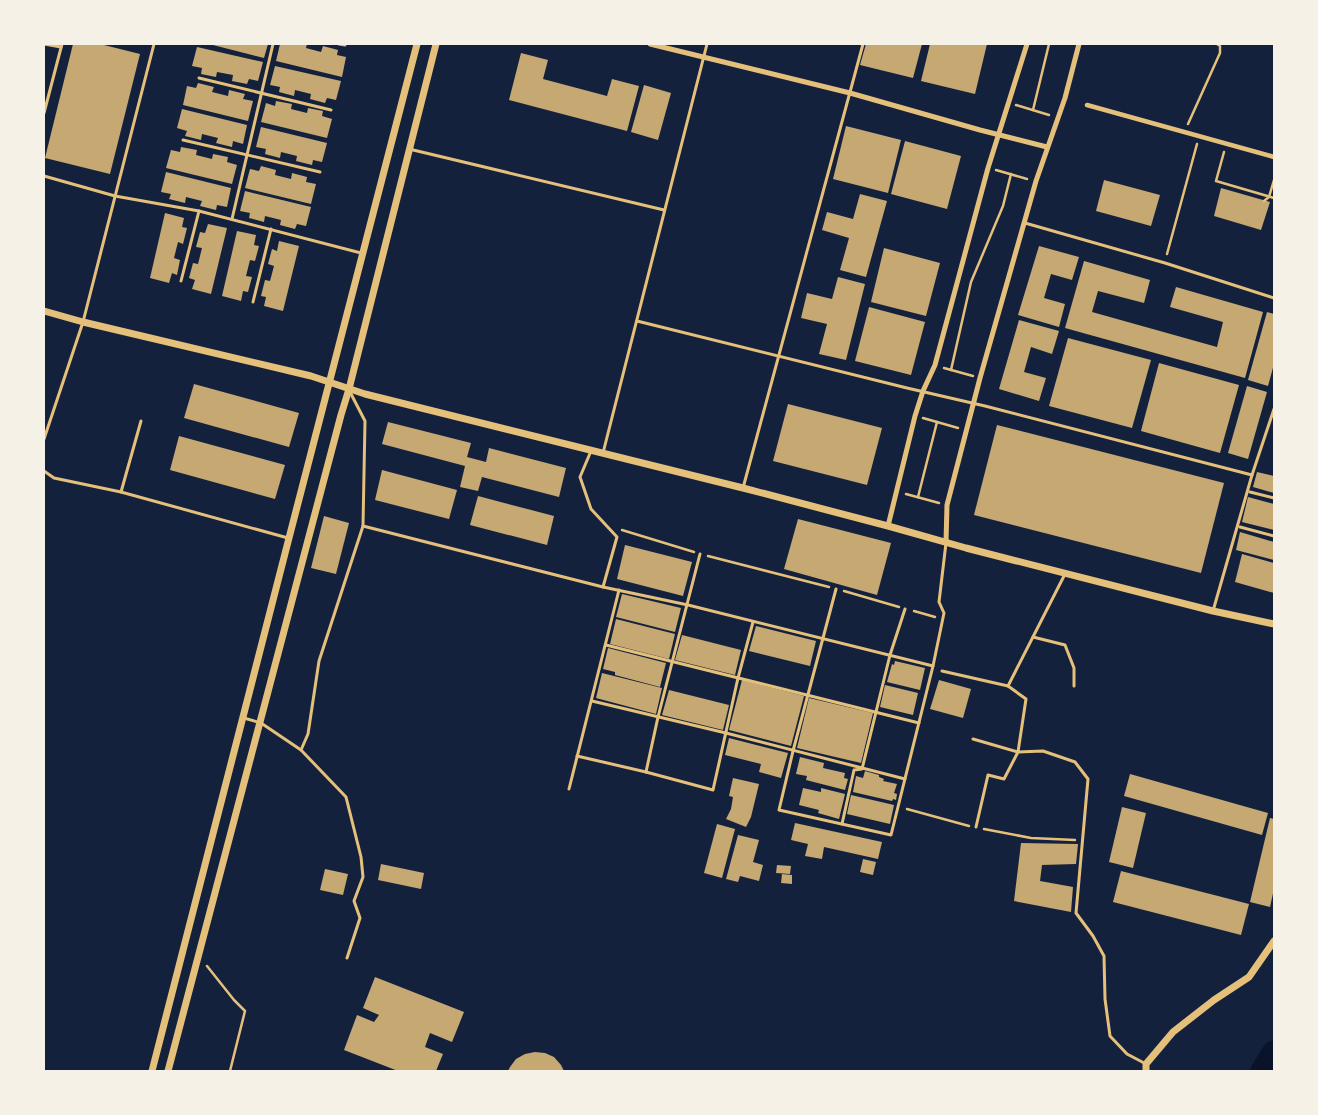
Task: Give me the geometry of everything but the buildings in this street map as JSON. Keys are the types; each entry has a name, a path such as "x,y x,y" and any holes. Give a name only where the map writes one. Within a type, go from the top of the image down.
{"street":[{"path":"152,1071 417,44"},
{"path":"168,1071 349,390 436,44"},
{"path":"650,44 850,93 1047,147"},
{"path":"888,526 915,416 923,391 935,365 988,168 1027,44"},
{"path":"946,542 947,506 980,378 1036,181 1065,98 1079,44"},
{"path":"1087,105 1274,157"},
{"path":"44,312 311,376 349,390 743,488 966,548 1213,611 1274,624"},
{"path":"1146,1067 1172,1032 1249,976 1274,942"}],"lane":[{"path":"44,44 62,45 44,113"},
{"path":"44,439 83,322 154,44"},
{"path":"232,219 273,44"},
{"path":"339,44 345,45"},
{"path":"603,453 707,44"},
{"path":"743,488 863,44"},
{"path":"199,78 331,110"},
{"path":"183,140 320,172"},
{"path":"409,149 664,210"},
{"path":"44,176 115,196 199,211 364,253"},
{"path":"181,281 199,211"},
{"path":"1024,222 1165,263 1274,298"},
{"path":"253,302 271,229"},
{"path":"637,321 974,403 1252,475"},
{"path":"301,750 308,734 319,661 363,526 365,421 349,390"},
{"path":"1213,611 1252,475 1274,409"},
{"path":"121,492 141,421"},
{"path":"591,450 580,478 591,509 617,537 602,587"},
{"path":"44,471 54,478 121,492 289,538"},
{"path":"1250,492 1274,498"},
{"path":"363,526 602,587 934,666"},
{"path":"1240,527 1274,536"},
{"path":"836,589 779,810 891,835 934,666 943,619 944,613 939,602 946,542"},
{"path":"646,772 658,717 700,554"},
{"path":"1008,686 1066,573"},
{"path":"570,789 620,590"},
{"path":"862,769 890,655 905,609"},
{"path":"577,756 713,790 738,678 753,622"},
{"path":"1033,637 1065,645 1074,668 1074,686"},
{"path":"606,645 919,723"},
{"path":"942,671 1008,686 1026,699 1018,752 1004,779 988,775 976,828"},
{"path":"592,702 726,733 905,779"},
{"path":"243,718 261,723 301,750 346,797 361,858 363,878 354,901 360,918 347,958"},
{"path":"973,739 1018,752 1043,751 1075,762 1088,779 1076,913 1094,936 1104,956 1105,999 1110,1036 1127,1054 1146,1067"},
{"path":"842,824 854,770 862,769"}],"path":[{"path":"1033,110 1049,44"},
{"path":"1184,132 1220,53 1220,46 1217,44"},
{"path":"1009,104 1058,117"},
{"path":"1165,263 1199,136"},
{"path":"1226,144 1216,181 1274,198"},
{"path":"988,168 1036,181"},
{"path":"951,370 971,282 1003,206 1011,174"},
{"path":"1264,200 1269,197 1274,180"},
{"path":"935,365 980,378"},
{"path":"915,416 967,430"},
{"path":"918,497 937,422"},
{"path":"896,491 947,506"},
{"path":"606,525 700,554 943,619"},
{"path":"898,807 976,828 1031,838 1082,841"},
{"path":"200,956 209,970 245,1011 230,1071"}],"waterway":[{"path":"1263,1071 1274,1053"}]}
